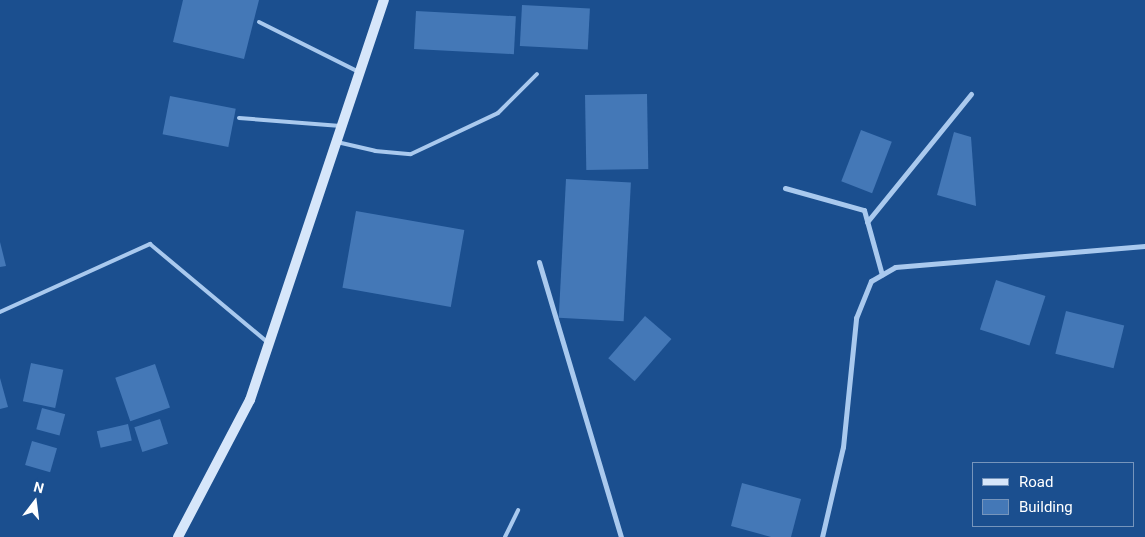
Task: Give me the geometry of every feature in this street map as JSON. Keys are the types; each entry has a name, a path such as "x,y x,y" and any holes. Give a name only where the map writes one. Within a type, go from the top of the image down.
{"main road":[{"path":"178,537 250,400 384,0"}],"street":[{"path":"868,222 971,94"},
{"path":"785,188 864,210 882,275"},
{"path":"822,537 843,447 856,318 871,281 895,267 1145,246"},
{"path":"540,262 621,537"}],"lane":[{"path":"259,22 359,72"},
{"path":"335,142 374,151 411,154 498,113 537,74"},
{"path":"239,118 341,126"},
{"path":"0,312 150,244 269,343"},
{"path":"505,537 518,510"}],"building":[{"path":"183,0 259,0 244,59 173,42"},
{"path":"522,5 590,9 588,50 520,46"},
{"path":"416,11 516,16 514,54 414,49"},
{"path":"647,94 648,169 586,170 585,95"},
{"path":"170,96 236,109 228,147 163,134"},
{"path":"861,130 892,142 872,193 841,181"},
{"path":"954,132 971,137 976,206 937,195"},
{"path":"566,179 631,182 624,321 559,318"},
{"path":"356,211 464,230 451,307 342,288"},
{"path":"0,242 6,266 0,267"},
{"path":"996,280 1045,296 1029,346 980,329"},
{"path":"1066,311 1124,326 1114,368 1055,354"},
{"path":"645,316 671,339 635,381 608,358"},
{"path":"31,363 63,370 55,408 23,401"},
{"path":"155,364 170,407 130,421 115,378"},
{"path":"0,378 8,407 0,409"},
{"path":"42,408 65,414 59,435 36,429"},
{"path":"160,419 168,444 142,452 134,427"},
{"path":"128,424 132,441 101,448 97,431"},
{"path":"32,441 57,448 50,472 25,465"},
{"path":"742,483 801,499 791,537 771,537 731,526"}]}
